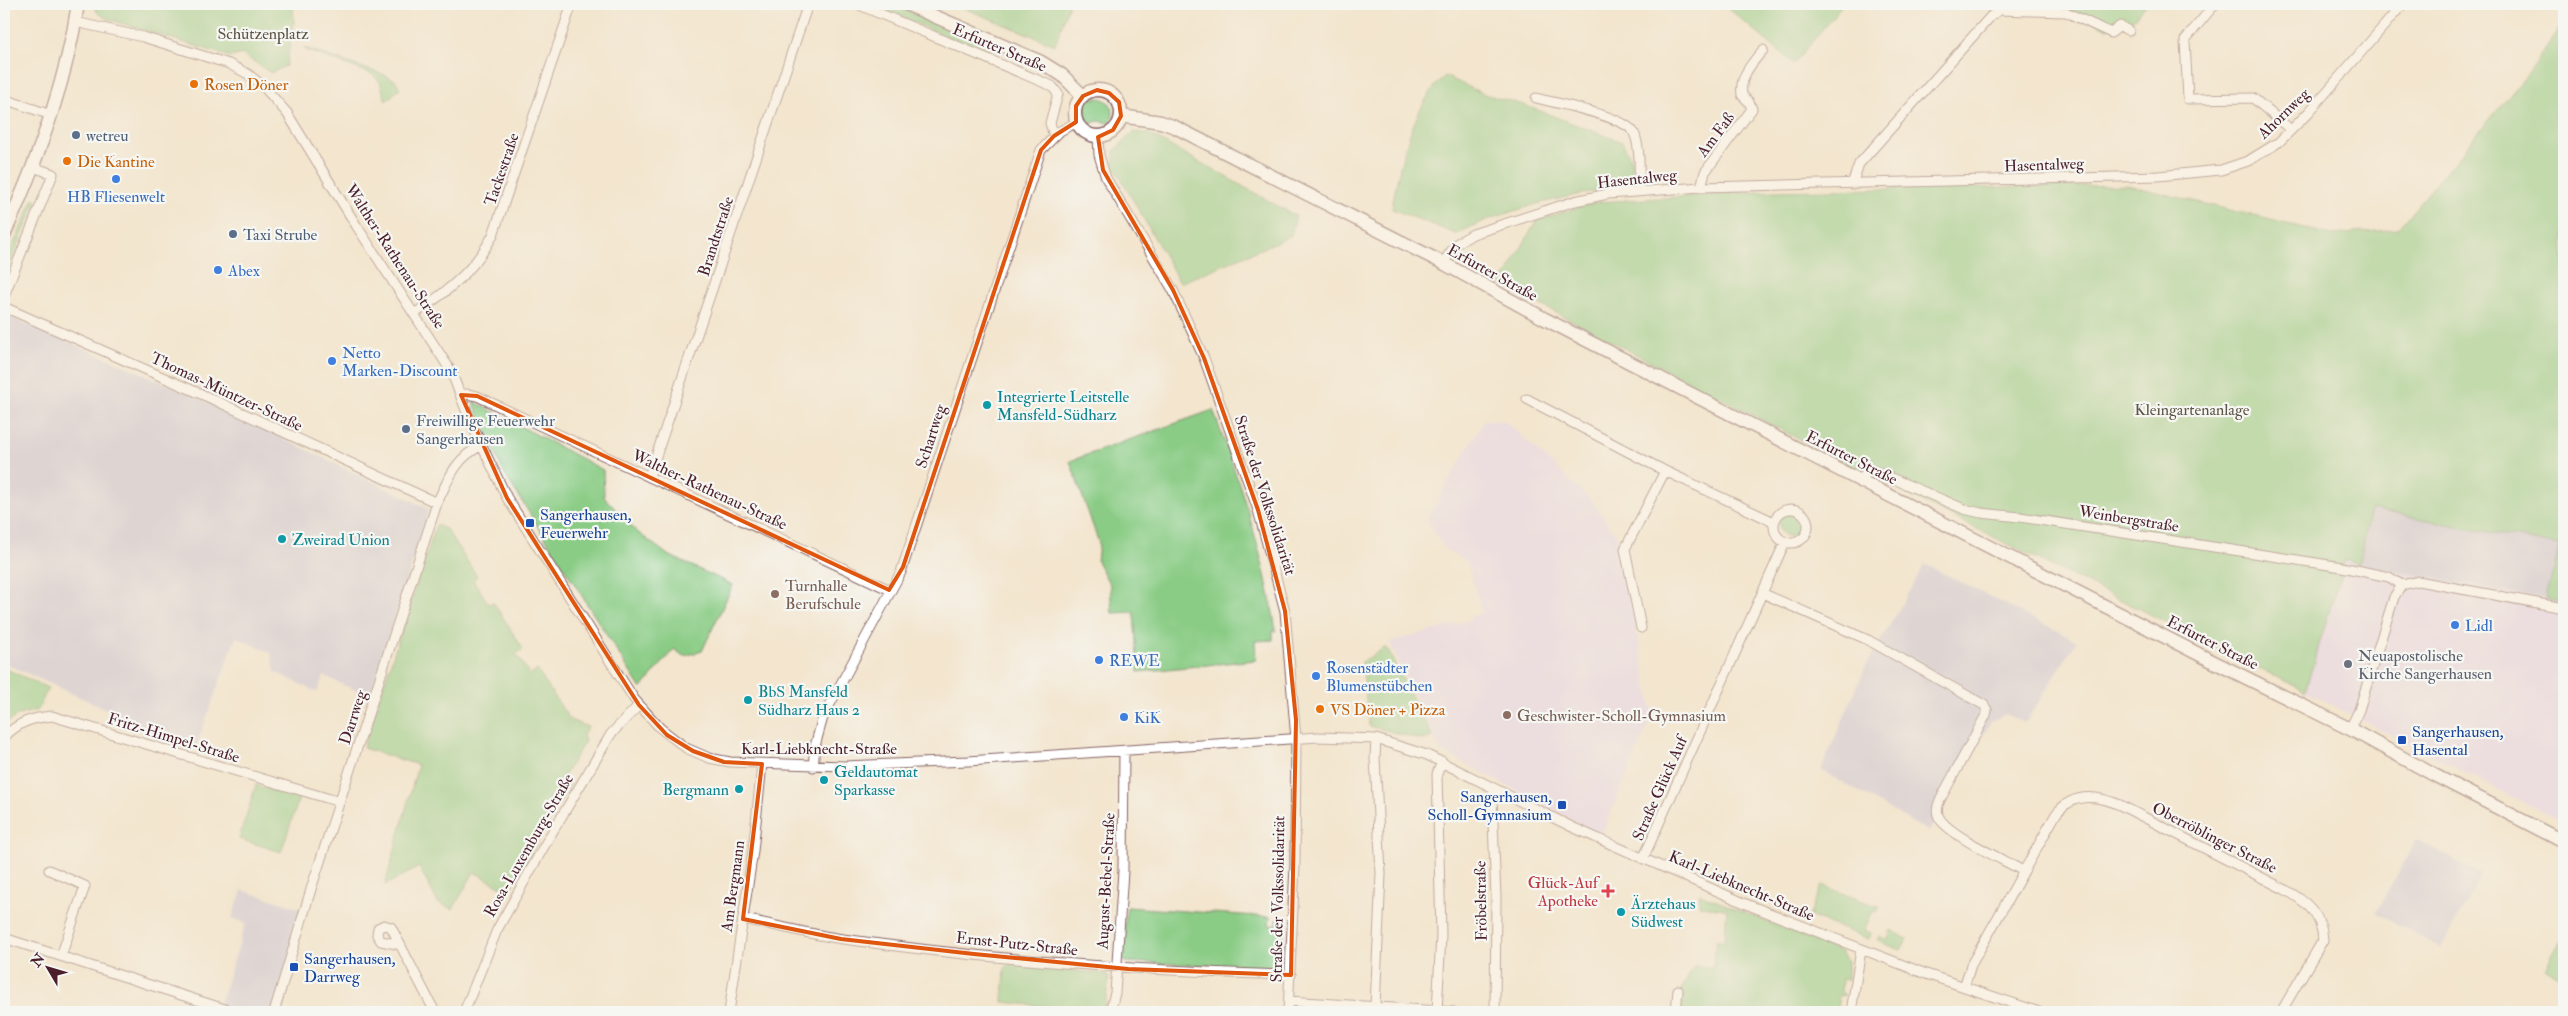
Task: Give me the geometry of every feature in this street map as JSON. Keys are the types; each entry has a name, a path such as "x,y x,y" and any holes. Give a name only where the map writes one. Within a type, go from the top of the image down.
{"main road":[{"path":"4,235 33,167 51,115 78,4"},
{"name":"Erfurter Straße","path":"906,4 1041,62 1062,76 1083,96"},
{"path":"1097,90 1109,93 1119,102 1121,116 1113,130 1098,136 1086,132 1077,122 1076,110 1083,96 1097,90"},
{"name":"Erfurter Straße","path":"1121,116 1154,120 1175,127 1443,263 1545,319 2212,661 2350,729 2564,842"}],"street":[{"name":"Tackestraße","path":"414,314 449,290 465,275 480,257 493,235 572,4"},
{"name":"Brandtstraße","path":"649,477 808,4"},
{"name":"Erfurter Straße","path":"858,4 1052,86 1058,94 1050,123 1054,136"},
{"path":"2215,4 2185,40 2188,99 2253,98 2291,130"},
{"path":"2388,4 2397,11"},
{"name":"Ahornweg","path":"2117,177 2192,175 2221,170 2265,152 2291,130 2404,4"},
{"path":"1852,184 1859,164 1984,23 1999,10 2066,12 2103,31 2111,33 2120,26 2128,31"},
{"name":"Walther-Rathenau-Straße","path":"75,22 143,37 229,64 248,74 264,87 287,113 304,137 356,225 451,371 461,395 473,395 890,590"},
{"name":"Am Faß","path":"1701,187 1705,172 1752,110 1749,102 1742,95 1741,89 1751,64 1763,50"},
{"path":"1536,98 1613,119 1630,128 1636,141 1639,191"},
{"path":"4,99 51,115"},
{"name":"Schartweg","path":"813,766 817,736 825,712 903,567 1043,146 1054,136 1077,122"},
{"name":"Straße der Volkssolidarität","path":"1098,136 1099,155 1106,178 1173,290 1204,358 1258,510 1286,611 1296,739 1291,975 1288,1012"},
{"path":"4,296 53,174 33,167"},
{"name":"Hasentalweg","path":"1443,263 1456,244 1481,231 1576,201 1608,194 1701,187 2117,177"},
{"name":"Thomas-Müntzer-Straße","path":"4,307 210,398 437,503"},
{"name":"Karl-Liebknecht-Straße","path":"461,395 481,446 507,498 639,705 668,735 693,751 719,760 813,766 959,761 1336,737 1376,739 1405,747 1442,761 1495,789 1643,859 1751,906 1861,950 2039,1012"},
{"path":"1527,399 1665,471 1774,522"},
{"name":"Darrweg","path":"274,1012 437,503 460,460 481,446"},
{"name":"Weinbergstraße","path":"1860,480 1868,472 1875,470 1939,500 1981,513 2040,520 2342,567 2389,577 2402,585 2418,581 2564,608"},
{"path":"1641,628 1625,549 1665,471"},
{"path":"1790,508 1799,510 1806,516 1808,528 1805,537 1794,543 1785,542 1775,533 1774,522 1778,514 1790,508"},
{"name":"Straße Glück Auf","path":"1643,859 1785,542"},
{"path":"2350,729 2360,710 2394,596 2402,585"},
{"path":"1762,593 1868,640 1977,700 1987,710 1940,800 1938,813 1944,824 1953,831 2024,871"},
{"name":"Rosa-Luxemburg-Straße","path":"464,1012 498,930 542,849 611,734 639,705"},
{"name":"Fritz-Himpel-Straße","path":"4,736 14,727 30,718 52,716 340,802"},
{"path":"1375,1007 1381,874 1374,758 1376,739"},
{"name":"August-Bebel-Straße","path":"1110,1012 1114,993 1123,871 1124,751"},
{"path":"1438,1011 1442,935 1437,774 1442,761"},
{"name":"Am Bergmann","path":"729,1012 743,919 762,764"},
{"name":"Fröbelstraße","path":"1495,789 1492,796 1496,898 1495,1012"},
{"name":"Oberröblinger Straße","path":"1964,987 1971,965 2059,809 2079,797 2096,796 2120,805 2301,898 2314,910 2322,930 2323,940 2281,1012"},
{"path":"49,870 85,886 60,956"},
{"name":"Ernst-Putz-Straße","path":"743,919 841,939 1115,968 1291,975"},
{"path":"4,938 234,1012"},
{"path":"401,946 435,1012"},
{"path":"1852,1012 1861,950"},
{"path":"1676,1012 1678,990"},
{"path":"1290,1002 1454,1012"}],"highlighted area":[{"path":"1097,90 1109,93 1119,102 1121,116 1113,130 1098,137 1103,170 1173,290 1204,358 1258,510 1285,611 1296,720 1291,975 1128,969 974,954 841,939 743,919 762,764 724,762 693,751 667,735 639,705 507,498 461,395 477,396 889,590 903,567 1041,150 1054,136 1076,122 1076,106 1083,96"}],"shaded area":[{"path":"6,315 195,396 429,509 370,697 324,676 317,692 275,672 271,653 236,637 195,749 4,663 4,320"},
{"path":"1484,420 1505,421 1592,501 1618,538 1653,714 1601,836 1440,750 1389,642 1471,620 1470,617 1482,613 1467,561 1444,549 1427,519"},
{"path":"2370,509 2559,546 2546,599 2359,564"},
{"path":"2345,560 2564,603 2564,823 2305,691"},
{"path":"1925,564 2077,641 2025,723 2005,714 1991,722 1929,832 1821,770 1866,666"},
{"path":"2417,839 2481,875 2441,948 2376,913"},
{"path":"242,890 305,910 274,1012 217,1012 246,923 232,918"}],"green space":[{"name":"Schützenplatz","path":"93,4 293,4 294,24 286,66 271,73 242,54 231,57 108,19 98,13"},
{"path":"871,4 892,4 955,31 992,51 990,55"},
{"path":"954,4 1069,4 1055,45"},
{"path":"1723,4 1843,4 1794,64"},
{"path":"2024,4 2147,4 2128,25 2119,21 2108,29 2069,10"},
{"name":"Kleingartenanlage","path":"2564,22 2564,603 2546,599 2559,546 2371,509 2359,564 2345,560 2305,691 1858,470 1501,284 1537,220 1598,202 1773,191 2128,185 2332,235 2398,229 2526,76"},
{"path":"304,48 385,75 395,80 400,88 386,101 380,82 372,74"},
{"path":"1445,76 1484,94 1524,105 1622,142 1632,167 1627,184 1536,204 1484,221 1456,234 1392,209 1403,156 1416,119 1434,88"},
{"path":"1097,98 1109,103 1113,110 1112,119 1110,123 1098,121 1087,125 1083,116 1084,106 1091,99"},
{"path":"1134,132 1149,134 1296,216 1291,236 1180,283 1114,166 1114,151"},
{"path":"34,198 37,200 4,279 4,266"},
{"path":"473,401 603,470 604,497 637,532 668,555 733,585 702,651 684,656 674,649 641,689 504,473"},
{"path":"1213,410 1233,464 1258,546 1276,631 1273,631 1273,640 1255,641 1256,660 1138,672 1134,612 1112,613 1110,585 1097,561 1099,543 1070,461"},
{"path":"1792,511 1801,515 1805,524 1801,533 1792,537 1783,533 1779,524 1783,515"},
{"path":"436,525 446,529 477,576 473,580 489,604 493,602 523,649 516,654 530,675 537,670 570,720 588,727 583,735 585,741 563,778 571,784 509,891 474,872 453,909 438,903 419,867 385,885 418,765 363,748"},
{"path":"1386,647 1433,737 1423,740 1369,726 1362,662"},
{"path":"4,668 48,688 38,710 18,715 4,725"},
{"path":"256,785 299,799 281,852 239,839"},
{"path":"1822,885 1870,904 1880,906 1877,912 1873,911 1864,930 1871,933 1869,939 1809,916"},
{"path":"1700,894 1841,952 1847,961 1847,979 1842,979 1841,992 1845,995 1839,996 1836,1012 1678,1012 1680,992 1694,966 1713,968 1716,940 1724,940 1727,909 1699,906"},
{"path":"1127,907 1270,917 1269,925 1276,926 1278,917 1284,918 1282,963 1279,968 1125,962 1121,955"},
{"path":"1891,930 1907,939 1901,950 1877,941 1879,936 1887,940"},
{"path":"2564,934 2564,979 2545,968"},
{"path":"1009,964 1107,974 1109,979 1104,1010 1103,1012 1003,1002 1005,968"}],"place":[{"name":"Rosen Döner","path":"194,84"},
{"name":"wetreu","path":"76,135"},
{"name":"Die Kantine","path":"67,161"},
{"name":"HB Fliesenwelt","path":"116,179"},
{"name":"Taxi Strube","path":"233,234"},
{"name":"Abex","path":"218,270"},
{"name":"Netto Marken-Discount","path":"332,361"},
{"name":"Integrierte Leitstelle Mansfeld-Südharz","path":"987,405"},
{"name":"Freiwillige Feuerwehr Sangerhausen","path":"406,429"},
{"name":"Sangerhausen, Feuerwehr","path":"530,523"},
{"name":"Zweirad Union","path":"282,539"},
{"name":"Turnhalle Berufschule","path":"775,594"},
{"name":"Lidl","path":"2455,625"},
{"name":"REWE","path":"1099,660"},
{"name":"Neuapostolische Kirche Sangerhausen","path":"2348,664"},
{"name":"Rosenstädter Blumenstübchen","path":"1316,676"},
{"name":"BbS Mansfeld Südharz Haus 2","path":"748,700"},
{"name":"VS Döner + Pizza","path":"1320,709"},
{"name":"Geschwister-Scholl-Gymnasium","path":"1507,715"},
{"name":"KiK","path":"1124,717"},
{"name":"Sangerhausen, Hasental","path":"2402,740"},
{"name":"Geldautomat Sparkasse","path":"824,780"},
{"name":"Bergmann","path":"739,789"},
{"name":"Sangerhausen, Scholl-Gymnasium","path":"1562,805"},
{"name":"Glück-Auf Apotheke","path":"1608,891"},
{"name":"Ärztehaus Südwest","path":"1621,912"},
{"name":"Sangerhausen, Darrweg","path":"294,967"}]}
